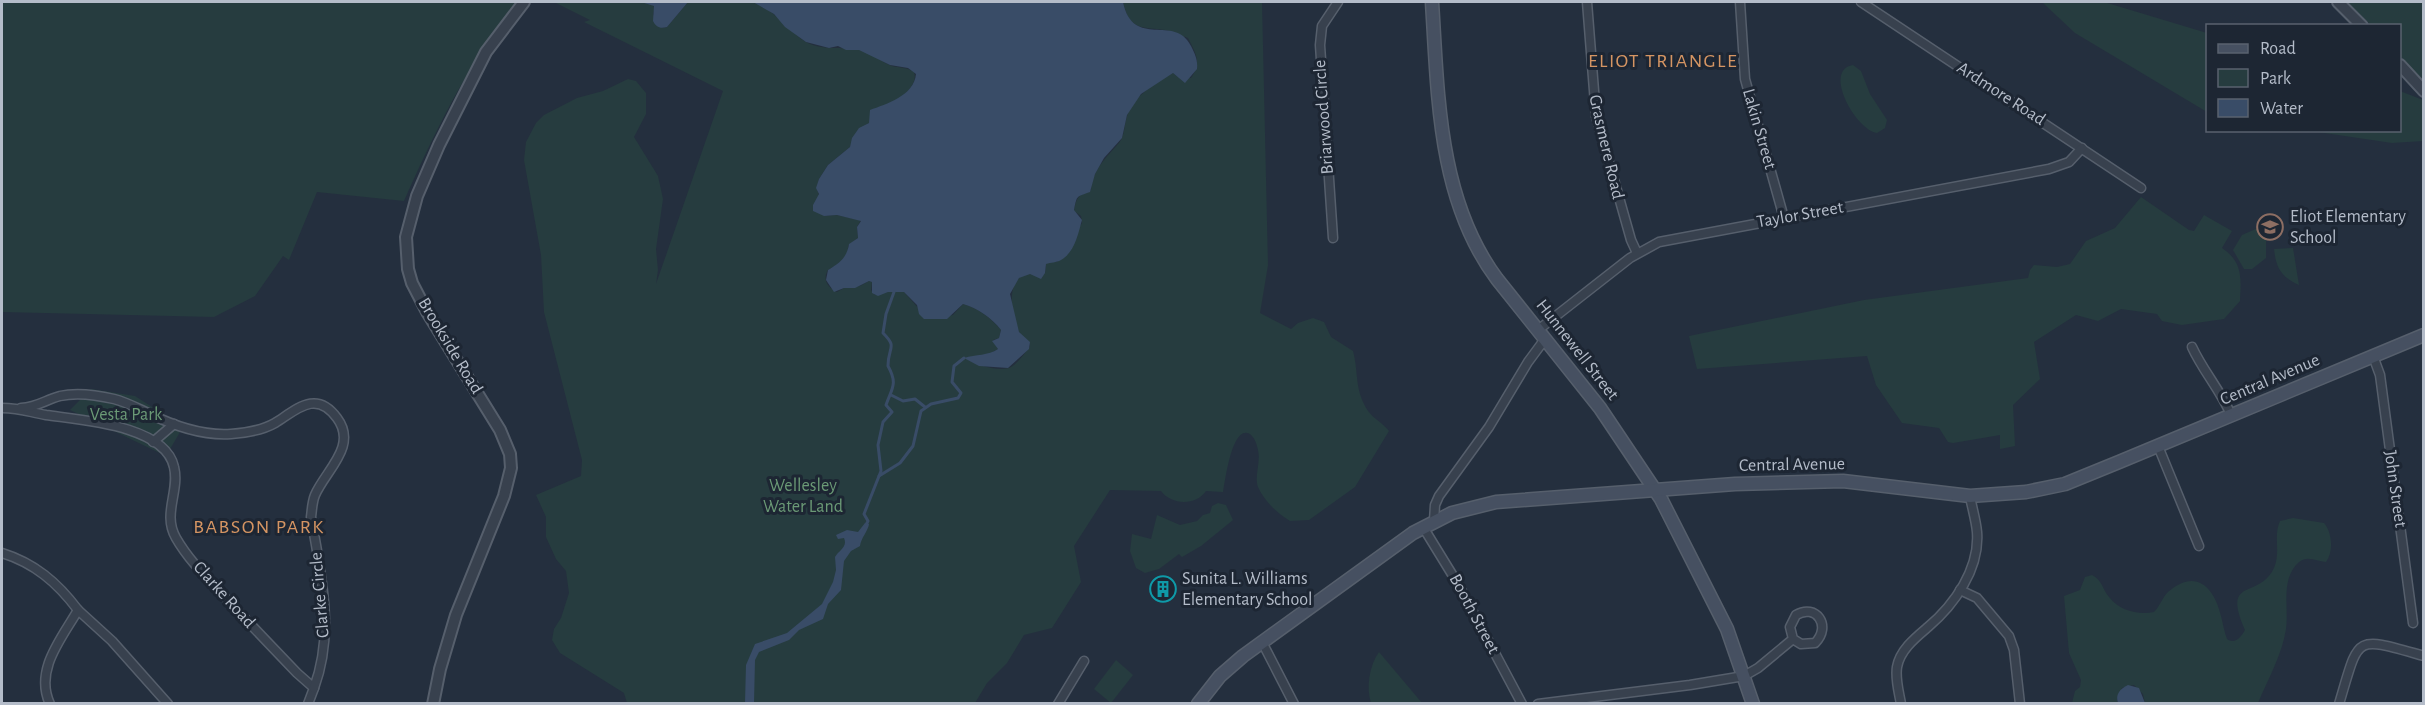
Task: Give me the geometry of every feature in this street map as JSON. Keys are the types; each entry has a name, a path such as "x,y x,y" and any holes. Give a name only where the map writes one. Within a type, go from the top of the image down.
{"main road":[{"name":"Hunnewell Street","path":"1432,2 1440,122 1456,192 1473,240 1484,260 1600,408 1655,490 1716,605 1754,704"},
{"name":"Central Avenue","path":"1198,704 1226,671 1262,642 1429,524 1464,509 1500,501 1744,483 1843,481 1970,496 2026,492 2065,484 2424,335"}],"street":[{"name":"Brookside Road","path":"433,704 456,615 504,496 511,468 510,454 500,430 427,312 412,283 408,269 406,237 417,196 438,145 486,52 524,2"},
{"name":"Briarwood Circle","path":"1333,238 1320,35 1324,20 1338,2"},
{"name":"Grasmere Road","path":"1587,2 1593,97 1597,122 1631,240 1637,253"},
{"name":"Lakin Street","path":"1740,2 1745,79 1784,218"},
{"name":"Ardmore Road","path":"1861,2 2141,188"},
{"path":"2338,2 2360,24"},
{"path":"2401,66 2424,91"},
{"name":"Taylor Street","path":"1429,524 1440,494 1489,427 1538,347 1542,335 1637,253 1666,240 2049,169 2069,162 2082,148"},
{"path":"2192,347 2200,364 2226,402 2231,415"},
{"name":"John Street","path":"2373,356 2380,375 2413,623"},
{"name":"Clarke Circle","path":"21,408 42,405 59,396 86,394 128,403 174,424 209,435 232,434 274,424 290,411 309,403 319,404 338,418 346,440 315,496 311,517 326,625 325,650 314,688"},
{"name":"Clarke Road","path":"2,408 21,408 42,414 101,422 134,432 166,451 174,464 177,481 170,501 174,536 205,577 314,688"},
{"path":"153,442 174,424"},
{"path":"2158,446 2199,546"},
{"path":"1901,704 1897,667 1902,654 1914,639 1939,618 1968,576 1977,546 1977,532 1970,496"},
{"name":"Booth Street","path":"1429,524 1522,704"},
{"path":"2,553 24,561 41,572 66,594 78,610 112,641 168,704"},
{"path":"1960,590 1977,598 2009,636 2013,645 2020,704"},
{"path":"50,704 45,684 46,666 78,610"},
{"path":"1809,612 1817,615 1823,629 1821,637 1815,643 1801,644 1793,639 1790,627 1796,615 1809,612"},
{"path":"1538,704 1678,687 1744,676 1758,668 1793,639"},
{"path":"1262,642 1294,704"},
{"path":"2339,704 2359,647 2366,644 2379,644 2424,656"},
{"path":"1058,704 1084,661"},
{"path":"308,704 314,688"}],"green space":[{"path":"2,2 518,2 500,25 454,97 404,201 317,192 289,260 283,256 255,296 214,317 2,312"},
{"name":"Wellesley Water Land","path":"554,2 652,4 655,8 653,14 662,28 667,27 688,2 752,2 773,13 800,38 812,45 863,51 892,66 914,72 915,78 909,90 890,104 877,108 869,123 857,131 850,147 828,165 819,179 817,188 824,216 837,215 861,220 857,227 858,238 848,246 847,254 842,261 828,270 826,280 829,286 837,292 844,288 860,286 869,281 872,282 871,290 875,295 891,291 904,292 928,319 953,315 963,304 974,308 1001,330 999,338 993,340 998,349 990,354 965,358 981,365 1006,369 1021,358 1030,346 1019,332 1014,318 1012,294 1017,280 1027,274 1045,273 1048,262 1057,262 1082,223 1081,216 1074,211 1077,200 1091,190 1097,170 1121,140 1127,116 1134,103 1144,92 1170,74 1191,78 1196,67 1195,53 1188,38 1168,31 1137,25 1129,18 1123,2 1262,2 1268,265 1260,313 1291,329 1298,323 1313,318 1324,322 1331,337 1353,351 1364,403 1370,414 1389,431 1355,487 1309,520 1290,521 1276,511 1264,497 1257,483 1259,455 1257,446 1250,434 1244,433 1238,437 1230,455 1223,492 1206,491 1196,499 1184,502 1171,499 1161,491 1110,490 1074,546 1081,582 1052,628 1024,635 1007,663 987,683 975,703 627,703 624,693 560,653 552,640 554,629 561,618 569,593 566,571 556,559 546,537 546,517 536,495 581,476 582,460 544,312 541,255 524,160 526,142 536,123 544,115 577,98 603,91 628,79 636,81 646,93 646,114 634,137 658,176 663,199 656,249 658,270 656,284 723,91 584,22 590,20"},
{"path":"2042,2 2104,2 2206,33 2206,111 2075,33"},
{"path":"2347,2 2423,2 2423,81 2401,57 2401,24 2370,24"},
{"path":"1853,65 1861,71 1870,94 1887,120 1885,128 1877,133 1860,122 1841,88 1844,69"},
{"path":"2401,91 2423,100 2423,141 2392,143 2318,132 2401,132"},
{"path":"2141,197 2189,230 2194,231 2204,215 2232,231 2222,248 2229,253 2237,265 2240,278 2240,301 2224,319 2182,325 2162,321 2157,314 2121,309 2098,321 2076,315 2034,342 2040,379 2013,405 2015,446 2000,449 2000,435 1948,442 1939,428 1902,423 1876,385 1867,356 1697,369 1689,336 1864,300 2028,278 2034,265 2057,267 2070,264 2086,241 2115,228"},
{"path":"2261,228 2266,237 2266,258 2252,269 2244,269 2233,250 2242,235"},
{"path":"2293,248 2299,285 2280,271 2275,256 2274,249"},
{"name":"Vesta Park","path":"91,389 135,396 183,427 166,456 70,410"},
{"path":"1218,503 1226,505 1233,520 1201,546 1182,557 1179,554 1159,569 1145,573 1136,568 1130,551 1132,534 1151,539 1157,515 1180,525 1197,521 1203,515 1210,513 1212,506"},
{"path":"2293,518 2324,523 2330,537 2331,548 2326,562 2302,560 2289,577 2284,639 2258,703 2145,703 2143,694 2134,685 2122,688 2117,699 2118,703 2072,703 2081,680 2069,653 2064,596 2080,590 2085,577 2092,575 2096,577 2118,606 2142,613 2154,612 2166,594 2178,585 2187,581 2195,581 2202,584 2214,596 2227,639 2235,641 2245,630 2237,602 2240,595 2260,584 2274,568 2280,521"},
{"path":"1379,652 1422,703 1371,703 1369,677"},
{"path":"1116,660 1133,675 1111,703 1094,689"}],"water":[{"path":"641,2 688,2 667,27 662,28 653,21 654,6"},
{"path":"753,2 1123,2 1128,16 1136,24 1145,28 1175,32 1184,37 1195,54 1197,69 1185,83 1173,73 1141,94 1127,115 1122,138 1104,158 1095,174 1090,192 1077,199 1074,210 1082,220 1070,252 1059,261 1046,264 1045,273 1041,279 1030,274 1019,278 1010,294 1019,332 1030,342 1029,349 1008,368 979,366 964,358 990,353 998,349 992,341 999,338 1001,330 979,311 963,304 947,319 924,319 919,314 917,305 904,292 888,292 878,296 872,293 872,282 869,281 855,288 844,288 834,292 826,280 828,270 842,259 847,253 849,244 858,238 857,227 861,221 837,215 824,216 813,211 813,205 819,194 816,188 819,179 828,165 850,147 852,138 859,128 869,123 870,110 891,102 905,93 914,82 916,74 908,68 890,65 859,50 846,50 838,46 829,48 806,42 785,27 774,14"},
{"path":"865,523 869,524 860,546 851,551 844,561 841,590 828,604 823,619 799,630 789,640 759,652 755,660 754,703 745,703 746,665 755,644 787,633 822,604 833,582 836,570 835,557 845,544 844,538 838,539 836,535 847,530 858,532"},
{"path":"2128,685 2139,688 2145,703 2118,703 2119,692"}],"waterway":[{"path":"866,525 868,521 864,514 881,471 878,445 883,422 892,412 886,405 893,386 893,377 888,366 891,345 883,333 886,314 894,292"},
{"path":"879,476 900,463 913,446 921,411 931,404 958,398 961,393 952,382 954,366 964,358"},
{"path":"891,395 903,401 915,399 925,407"}],"place":[{"name":"Eliot Elementary School","path":"2270,227"},
{"name":"Sunita L. Williams Elementary School","path":"1163,589"}],"district":[{"name":"ELIOT TRIANGLE","path":"1663,61"},
{"name":"BABSON PARK","path":"259,527"}]}
